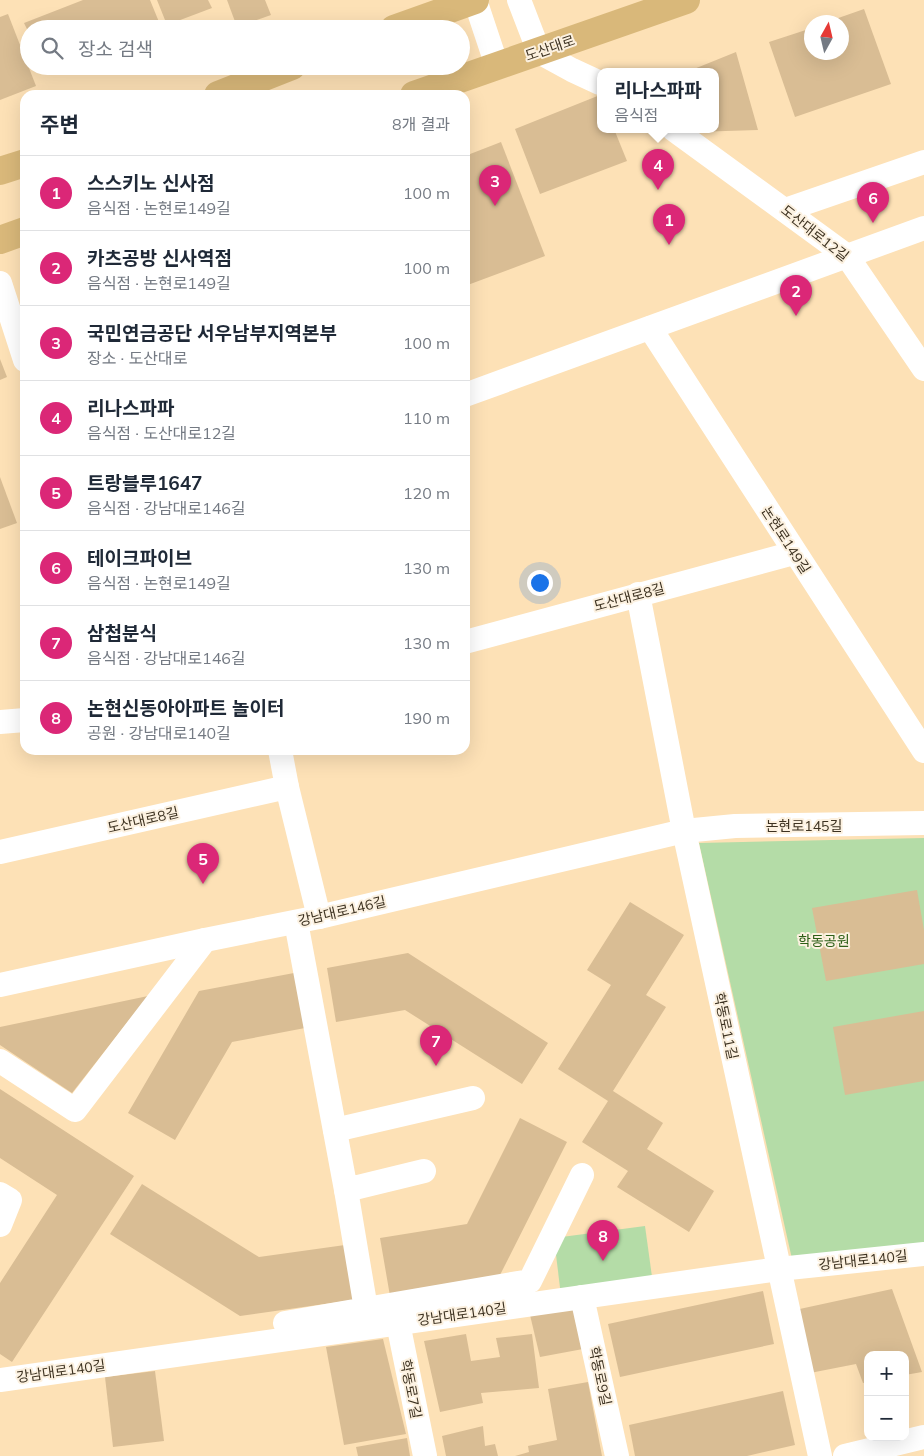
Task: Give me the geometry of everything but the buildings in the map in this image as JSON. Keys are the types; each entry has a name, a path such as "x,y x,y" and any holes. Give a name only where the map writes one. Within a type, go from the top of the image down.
{"main road":[{"path":"419,20 475,0"},
{"name":"도산대로","path":"428,90 686,0"},
{"path":"231,90 269,75"},
{"path":"0,171 20,164"},
{"path":"0,240 20,233"}],"street":[{"path":"475,0 497,66"},
{"path":"519,0 539,52 597,82"},
{"name":"도산대로12길","path":"679,133 848,256 924,369"},
{"path":"785,210 924,162"},
{"path":"470,392 924,228"},
{"path":"0,283 20,345"},
{"name":"논현로149길","path":"650,328 924,751"},
{"name":"도산대로8길","path":"470,641 794,553"},
{"name":"학동로11길","path":"638,594 684,831 820,1456"},
{"path":"0,722 20,720"},
{"path":"281,755 319,917"},
{"name":"도산대로8길","path":"0,852 287,787"},
{"name":"논현로145길","path":"684,831 735,826 924,824"},
{"name":"강남대로146길","path":"0,986 205,940 319,917 684,831"},
{"path":"296,922 346,1190 366,1309"},
{"path":"0,1060 75,1110 205,940"},
{"path":"335,1130 473,1098"},
{"path":"346,1190 424,1171"},
{"path":"0,1365 5,1368 530,1281 582,1174"},
{"path":"0,1194 10,1200 0,1225"},
{"name":"강남대로140길","path":"0,1380 582,1296 780,1270 924,1254"},
{"name":"학동로9길","path":"582,1296 617,1456"},
{"name":"학동로7길","path":"398,1322 425,1456"},
{"path":"845,1456 924,1437"}],"green space":[{"name":"학동공원","path":"924,838 924,1248 792,1259 699,843"},
{"path":"645,1226 653,1284 561,1296 554,1238"}],"place":[{"name":"리나스파파","path":"658,190"},
{"name":"국민연금공단 서우남부지역본부","path":"495,206"},
{"name":"테이크파이브","path":"873,223"},
{"name":"스스키노 신사점","path":"669,245"},
{"name":"카츠공방 신사역점","path":"796,316"},
{"name":"트랑블루1647","path":"203,884"},
{"name":"삼첩분식","path":"436,1066"},
{"name":"논현신동아아파트 놀이터","path":"603,1261"}]}
